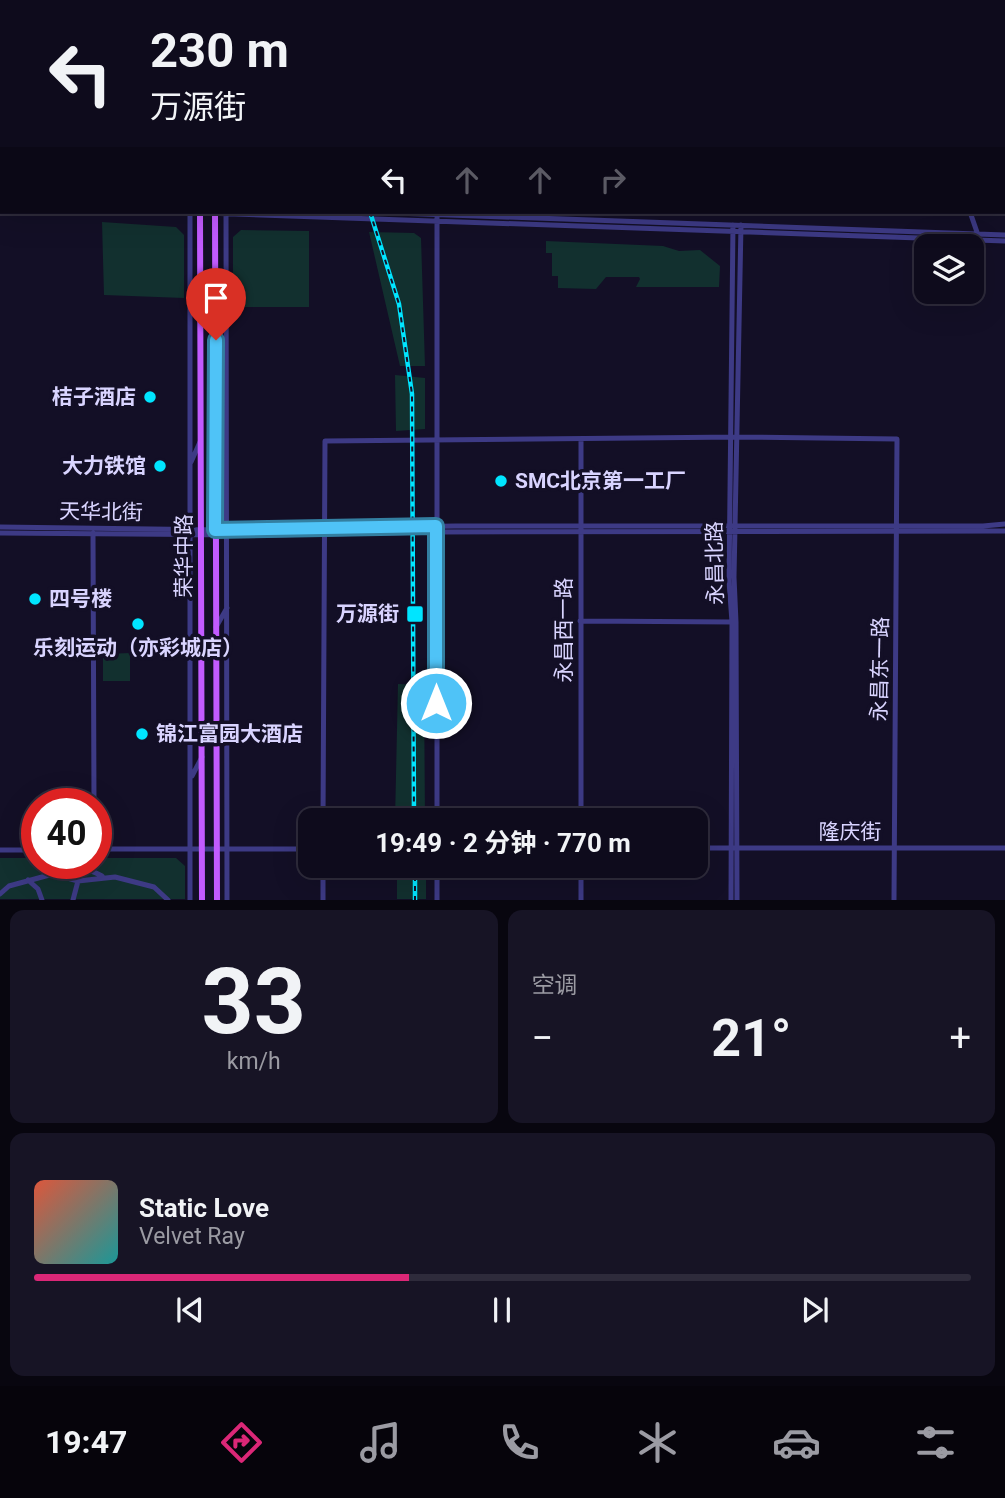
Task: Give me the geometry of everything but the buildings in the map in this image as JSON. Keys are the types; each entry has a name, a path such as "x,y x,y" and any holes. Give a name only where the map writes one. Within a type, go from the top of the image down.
{"main road":[{"name":"荣华中路","path":"200,214 202,900"},
{"name":"荣华中路","path":"215,214 217,900"}],"street":[{"path":"190,214 190,900"},
{"path":"226,214 228,900"},
{"path":"268,214 570,218 741,229 914,235"},
{"path":"404,214 437,218"},
{"path":"971,214 978,234"},
{"path":"437,218 437,808"},
{"name":"永昌北路","path":"731,900 734,848 734,622 729,581 733,528 733,228"},
{"name":"永昌北路","path":"733,437 741,229"},
{"path":"984,237 1005,235"},
{"path":"984,238 1005,241"},
{"path":"217,313 226,292"},
{"path":"323,808 325,441 733,437"},
{"name":"永昌东一路","path":"733,437 897,439 894,900"},
{"path":"190,465 201,439"},
{"name":"永昌西一路","path":"581,439 581,808"},
{"path":"216,533 436,529 898,528 1005,524"},
{"name":"天华北街","path":"0,527 190,532"},
{"path":"898,528 1005,531"},
{"name":"天华北街","path":"0,533 216,533"},
{"path":"93,533 94,788"},
{"path":"216,627 227,608"},
{"path":"580,621 734,622"},
{"path":"190,780 202,757"},
{"name":"隆庆街","path":"708,848 1005,848"},
{"name":"永昌北路","path":"734,848 737,900"},
{"path":"112,849 298,849"},
{"path":"0,850 21,850"},
{"path":"112,877 155,887 169,900"},
{"path":"323,878 323,900"},
{"path":"437,878 437,900"},
{"path":"581,878 581,900"},
{"path":"0,894 9,886 32,879"},
{"path":"72,879 90,879"},
{"path":"28,880 38,889 42,900"},
{"path":"73,900 78,881"}],"green space":[{"path":"102,222 176,227 184,235 184,298 104,295"},
{"path":"241,230 309,231 309,307 233,307 233,237"},
{"path":"369,232 414,233 421,238 425,366 400,366"},
{"path":"546,241 663,246 679,251 700,250 720,266 719,287 636,287 639,277 606,277 596,289 558,288 558,276 552,276 552,253 546,253"},
{"path":"395,375 425,378 425,429 396,431"},
{"path":"130,653 130,681 103,681 105,654"},
{"path":"398,684 424,685 425,808 395,808"},
{"path":"0,858 21,858 21,879 112,879 112,858 176,858 185,866 185,899 0,899"},
{"path":"397,878 426,878 426,899 397,899"}],"railway":[{"path":"371,214 399,304 412,394 414,808"},
{"path":"415,878 415,900"}],"place":[{"name":"桔子酒店","path":"150,397"},
{"name":"大力铁馆","path":"160,466"},
{"name":"SMC北京第一工厂","path":"501,481"},
{"name":"四号楼","path":"35,599"},
{"name":"万源街","path":"415,614"},
{"name":"乐刻运动（亦彩城店）","path":"138,624"},
{"name":"锦江富园大酒店","path":"142,734"}],"route":[{"path":"216,340 215,530 436,526 436,703"}]}
